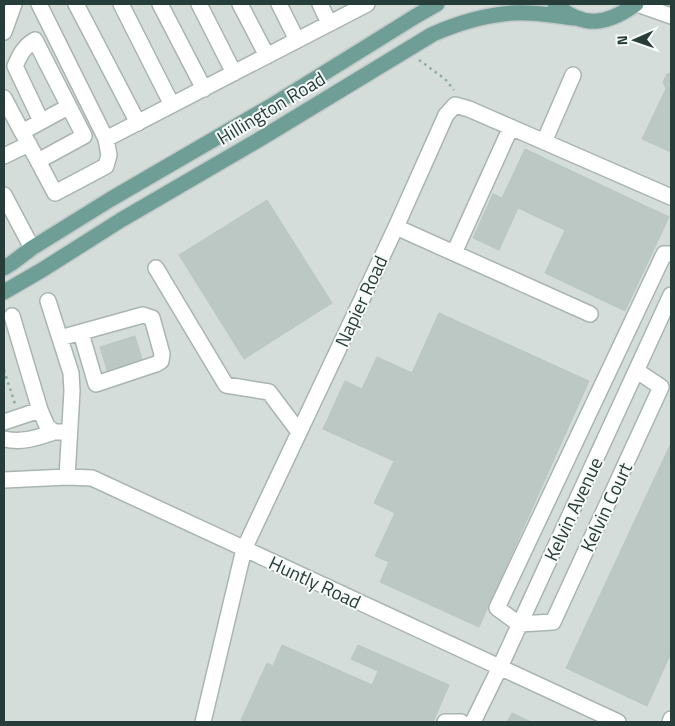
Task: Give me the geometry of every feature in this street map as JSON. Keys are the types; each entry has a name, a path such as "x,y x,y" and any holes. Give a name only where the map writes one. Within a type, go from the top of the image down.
{"main road":[{"name":"Hillington Road","path":"4,268 32,248 104,204 437,4"},
{"path":"555,4 575,18"},
{"name":"Hillington Road","path":"4,292 433,34 452,26 491,15 514,12 599,21 622,14 636,4"}],"street":[{"path":"4,32 14,4"},
{"path":"4,98 55,193 106,166 109,155 106,139 38,4"},
{"path":"76,4 138,123"},
{"path":"121,4 172,105"},
{"path":"160,4 204,89"},
{"path":"199,4 234,73"},
{"path":"240,4 267,56"},
{"path":"279,4 297,40"},
{"path":"320,4 329,23"},
{"path":"636,4 671,16"},
{"path":"106,139 362,5"},
{"path":"38,161 84,136 35,40 28,44 9,68 41,121"},
{"path":"544,142 573,75"},
{"name":"Napier Road","path":"203,722 244,549 396,227 446,115 455,105 469,109"},
{"path":"4,156 26,138 41,121 68,107"},
{"path":"469,109 671,197"},
{"path":"454,253 511,127"},
{"path":"4,195 32,248"},
{"path":"396,227 590,314"},
{"path":"519,624 497,608 664,254 671,254"},
{"path":"156,268 226,385 269,392 299,432"},
{"name":"Kelvin Avenue","path":"473,722 671,295"},
{"path":"48,301 71,373 72,391 67,477"},
{"path":"60,338 143,315 152,318 162,354 161,361 156,364 72,391"},
{"path":"11,326 40,410 48,426 54,432"},
{"path":"81,332 96,384"},
{"path":"627,333 649,344"},
{"name":"Kelvin Court","path":"519,624 553,622 661,388 637,371"},
{"path":"4,422 40,410"},
{"path":"4,439 15,441 34,439 54,432 69,432"},
{"name":"Huntly Road","path":"4,480 67,477 92,478 618,722"},
{"path":"446,722 461,722"}],"path":[{"path":"406,50 445,79 469,109"},
{"path":"4,370 15,404"}],"shaded area":[{"path":"4,4 671,4 671,722 4,722"}],"building":[{"path":"671,73 671,152 642,139 666,89 663,82 667,74"},
{"path":"525,149 669,217 625,311 545,273 565,230 518,208 499,250 473,238 493,194 502,198"},
{"path":"267,200 332,303 244,359 179,255"},
{"path":"439,313 589,381 479,627 380,582 389,562 375,556 395,513 374,503 394,461 323,429 345,381 362,389 377,357 412,373"},
{"path":"135,336 143,362 108,373 100,347"},
{"path":"671,443 671,653 647,706 566,668"},
{"path":"282,645 372,685 378,671 351,659 358,645 449,685 433,722 245,722 241,720 267,663 273,666"},
{"path":"512,713 531,722 507,722"}]}
